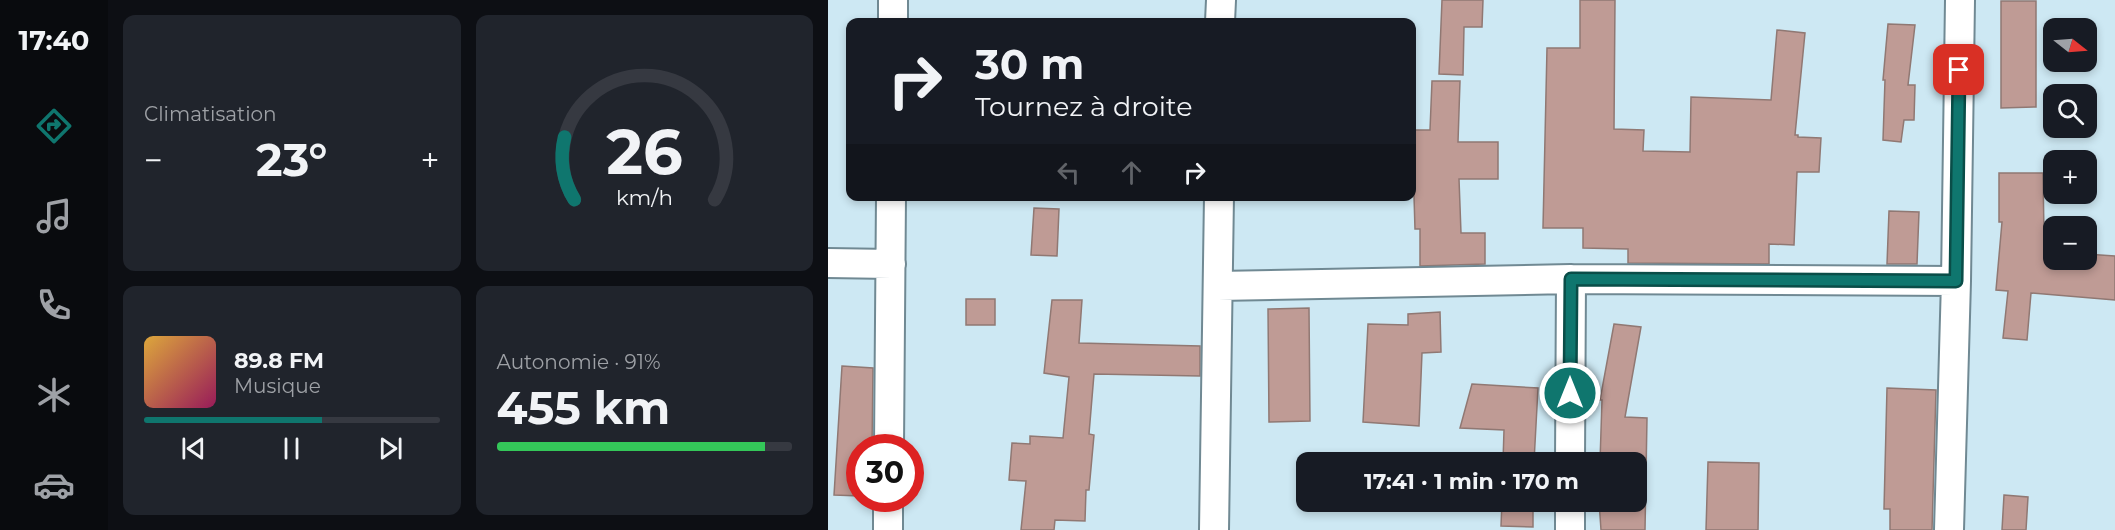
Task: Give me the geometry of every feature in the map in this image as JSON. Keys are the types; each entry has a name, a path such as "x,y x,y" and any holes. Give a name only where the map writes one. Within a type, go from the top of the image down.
{"street":[{"path":"893,0 893,18"},
{"path":"1220,18 1221,0"},
{"path":"1949,530 1956,281 1960,0"},
{"path":"889,434 891,201"},
{"path":"1214,530 1219,201"},
{"path":"828,263 891,264"},
{"path":"1218,286 1571,279 1956,281"},
{"path":"1570,452 1571,279"},
{"path":"888,512 888,530"},
{"path":"1570,512 1570,530"}],"building":[{"path":"1442,0 1483,0 1482,27 1464,27 1463,75 1439,74"},
{"path":"1580,0 1615,0 1614,129 1644,130 1643,151 1690,152 1691,97 1771,100 1777,30 1805,33 1795,135 1821,138 1819,172 1797,172 1794,245 1769,244 1769,264 1628,263 1628,249 1583,248 1583,228 1543,228 1547,48 1580,48"},
{"path":"2001,1 2036,1 2036,107 2001,108"},
{"path":"1888,24 1915,25 1908,85 1915,85 1914,120 1904,120 1901,142 1883,140 1885,80 1883,80"},
{"path":"1432,81 1460,81 1458,142 1498,142 1498,179 1459,179 1461,233 1485,233 1485,264 1420,266 1420,229 1415,229 1414,201 1416,201 1416,130 1430,130"},
{"path":"1999,173 2043,173 2043,270 2097,270 2097,255 2115,256 2115,300 2031,293 2027,340 2003,338 2008,291 1996,290 2002,222 1999,222"},
{"path":"1034,208 1059,209 1057,256 1031,255"},
{"path":"1889,211 1919,212 1917,264 1887,264"},
{"path":"966,299 995,299 995,325 966,325"},
{"path":"1052,300 1082,300 1079,343 1200,346 1200,376 1094,374 1089,434 1094,435 1089,490 1086,490 1085,521 1055,520 1054,530 1021,530 1026,481 1009,480 1012,443 1030,444 1030,436 1063,438 1069,377 1044,373"},
{"path":"1309,308 1310,421 1269,422 1268,309"},
{"path":"1440,312 1441,352 1422,353 1419,426 1363,422 1368,324 1408,325 1408,314"},
{"path":"1614,324 1641,327 1625,417 1647,418 1646,452 1600,452 1602,400 1600,400"},
{"path":"842,366 873,368 872,434 846,434 846,495 834,495"},
{"path":"1472,384 1538,388 1535,452 1503,452 1504,430 1460,428"},
{"path":"1887,388 1936,390 1932,530 1890,530 1890,509 1884,509"},
{"path":"1708,462 1759,463 1758,530 1706,530"},
{"path":"2004,495 2028,497 2026,530 2002,530"},
{"path":"1502,512 1533,512 1533,527 1501,526"},
{"path":"1600,512 1645,512 1645,530 1601,530"}],"route":[{"path":"1570,393 1571,279 1956,281 1959,70"}]}
